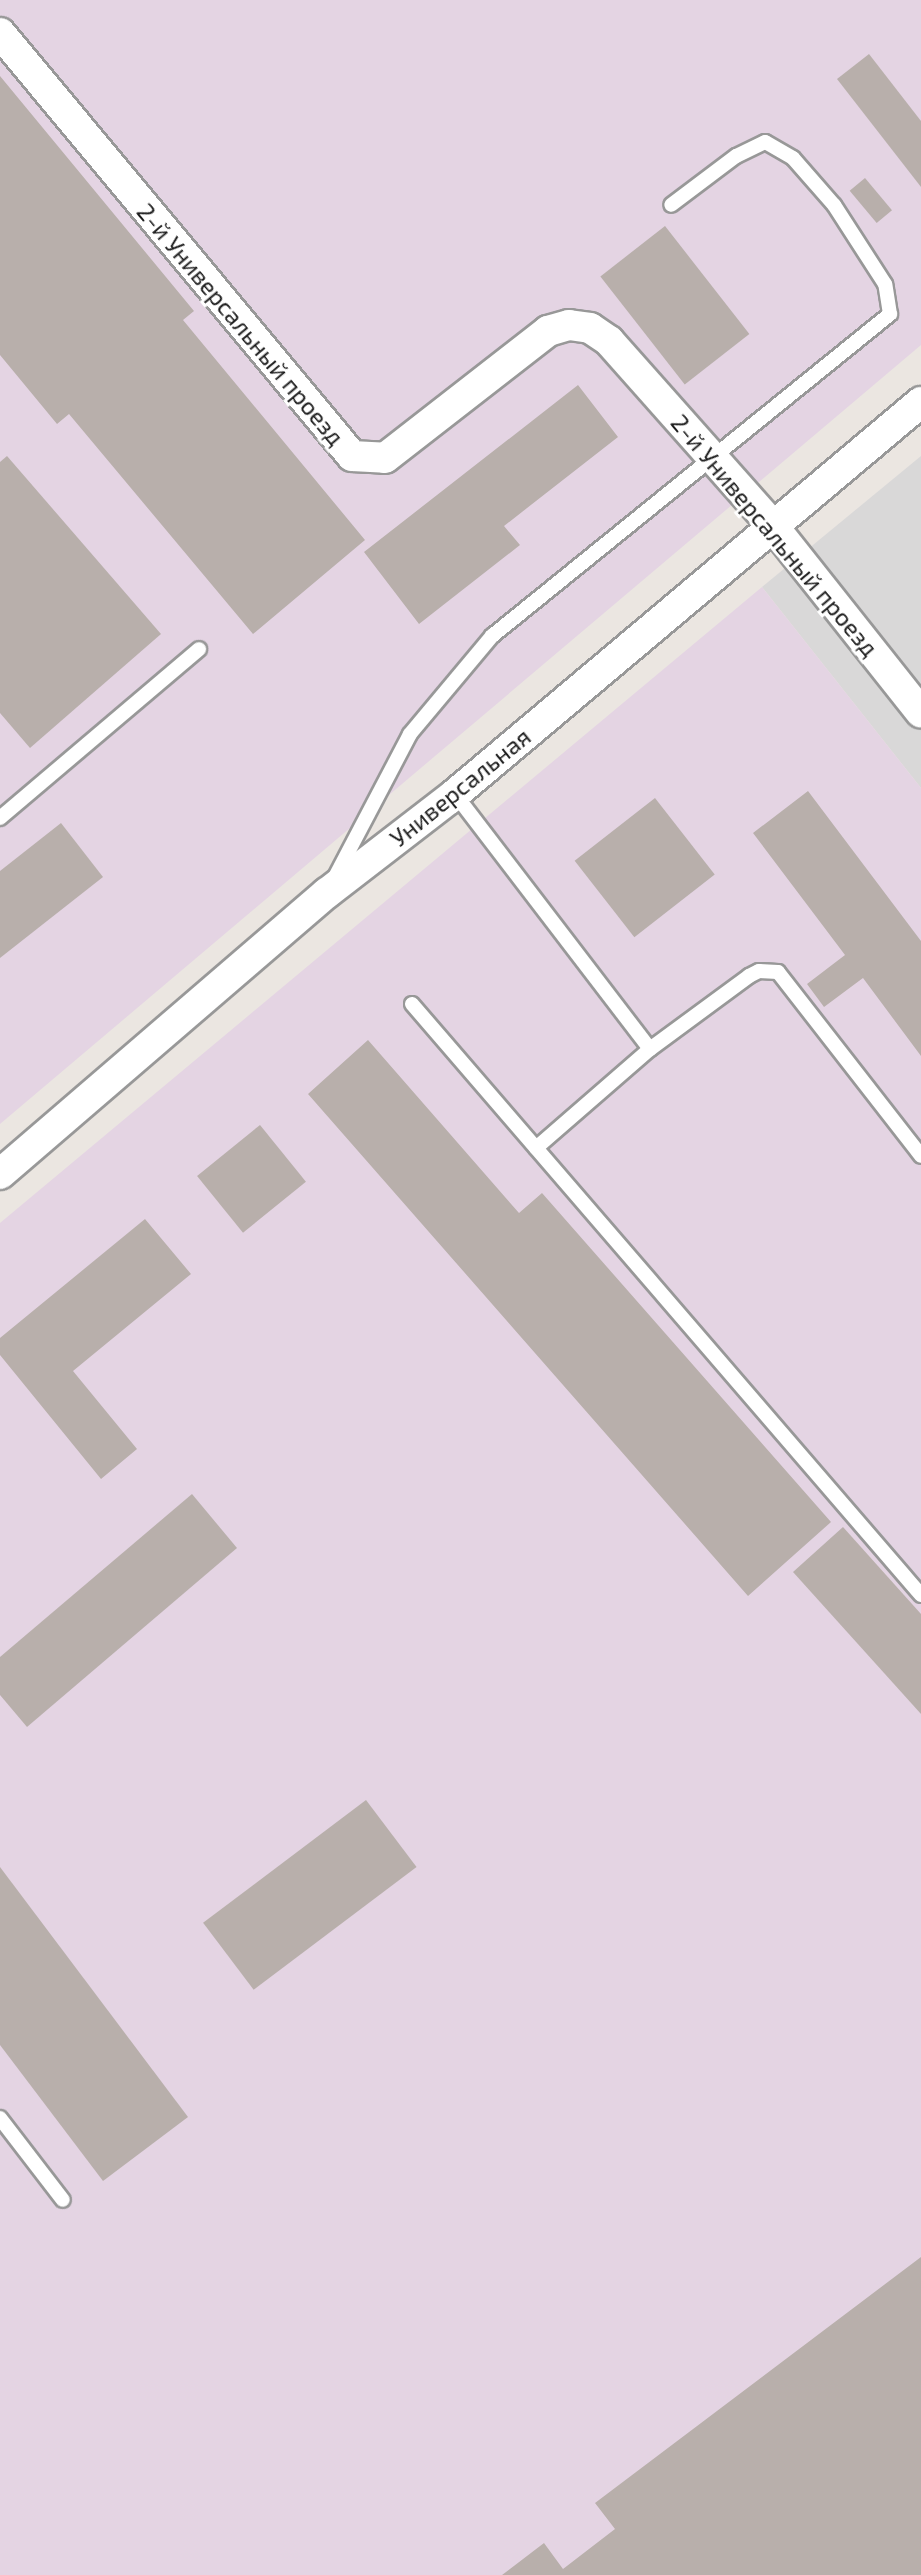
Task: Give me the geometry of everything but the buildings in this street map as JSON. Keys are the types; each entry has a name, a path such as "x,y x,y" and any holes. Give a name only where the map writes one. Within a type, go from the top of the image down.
{"street":[{"name":"2-й Универсальный проезд","path":"0,33 352,456 385,458 529,342 569,325 590,328 609,341 773,526 921,713"},
{"name":"Универсальная","path":"0,1174 327,893 455,794 921,402"}],"lane":[{"path":"327,893 410,734 441,692 492,636 890,314 885,284 834,205 793,158 765,142 736,156 671,205"},
{"path":"0,818 199,649"},
{"path":"455,794 650,1049"},
{"path":"536,1148 650,1049 749,976 760,971 778,972 921,1156"},
{"path":"412,1004 921,1595"},
{"path":"0,2118 63,2200"}],"shaded area":[{"path":"0,0 921,0 921,345 0,1124"},
{"path":"921,456 921,788 762,587"},
{"path":"762,587 921,788 921,2575 0,2575 0,1223"}]}
